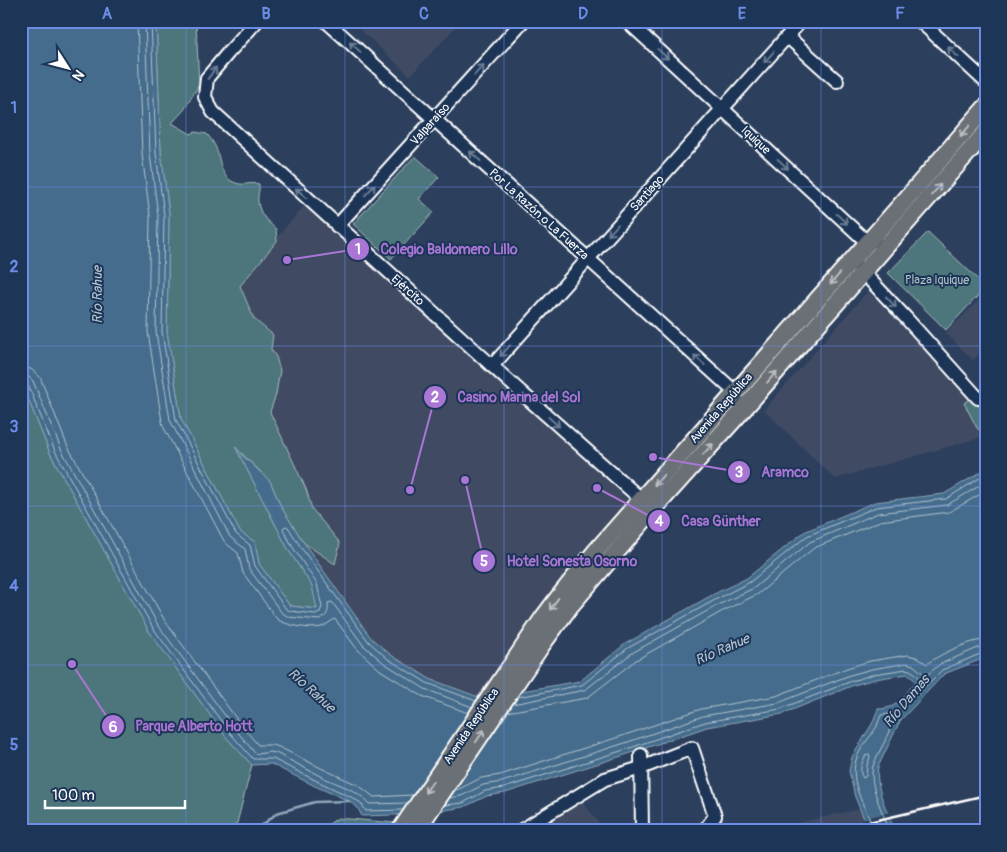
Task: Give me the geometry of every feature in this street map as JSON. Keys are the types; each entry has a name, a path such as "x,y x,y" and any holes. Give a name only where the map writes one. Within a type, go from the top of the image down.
{"main road":[{"name":"Avenida República","path":"523,660 649,514 740,413 857,266 867,242 986,107"},
{"name":"Avenida República","path":"411,826 523,660 563,591 596,551 735,392 857,266 892,239 986,132"},
{"path":"907,198 914,214"}],"street":[{"name":"Ejército","path":"257,21 207,78 205,97 213,112 642,500"},
{"name":"Por La Razón o La Fuerza","path":"326,21 735,392"},
{"name":"Valparaíso","path":"337,226 523,21"},
{"name":"Iquique","path":"628,21 867,242"},
{"name":"Santiago","path":"492,366 801,21"},
{"path":"920,21 986,82"},
{"path":"788,37 837,81"},
{"path":"867,242 892,239"},
{"path":"857,266 982,398"},
{"path":"735,392 740,413"},
{"path":"520,831 605,778 641,761 692,748 715,816 704,831"},
{"path":"641,761 642,831"}],"shaded area":[{"path":"351,21 461,21 410,76"},
{"path":"305,205 428,315 629,501 571,573 481,698 430,679 391,655 371,638 235,446 236,284"},
{"path":"868,291 986,412 986,436 835,479 764,410"},
{"path":"986,293 986,347 973,360 946,333"},
{"path":"583,802 605,831 536,831"},
{"path":"860,809 869,831 765,831 789,825"}],"green space":[{"path":"156,21 196,21 199,85 184,110 172,123 191,134 195,132 207,134 216,148 224,173 231,181 239,184 259,184 259,207 266,219 276,229 277,241 240,286 254,319 273,335 271,349 280,370 276,394 270,412 306,489 312,509 340,543 335,564 304,543 281,507 270,481 236,448 288,549 312,586 318,609 290,606 259,564 255,542 240,532 181,419 167,332 169,214 161,153"},
{"path":"415,156 439,177 419,199 434,212 391,259 353,224"},
{"name":"Plaza Iquique","path":"928,232 986,287 946,330 888,273"},
{"path":"21,381 50,453 149,631 226,737 252,765 237,823 231,831 21,831"},
{"path":"986,388 986,437 977,428 964,403"},
{"path":"338,818 395,823 390,831 318,831"}],"water":[{"path":"21,21 156,21 161,153 169,214 167,332 181,419 240,532 255,542 259,564 290,606 317,609 312,586 288,549 235,446 270,481 281,507 304,543 371,638 391,655 430,679 481,698 580,681 625,644 712,595 747,578 804,532 875,502 944,494 986,469 986,659 944,674 900,721 878,767 878,783 882,799 895,831 869,831 855,797 849,771 852,757 872,724 878,709 891,707 896,704 916,681 907,674 875,679 854,685 782,714 707,727 505,793 487,796 464,807 420,814 362,816 357,807 349,801 271,764 252,765 226,737 149,631 50,453 21,381"}],"pier":[{"path":"890,812 893,820 865,827 862,819"}],"waterway":[{"path":"255,831 277,813 315,802 349,801"}],"railway":[{"path":"830,831 986,795"}],"place":[{"name":"Colegio Baldomero Lillo","path":"287,260"},
{"name":"Aramco","path":"653,457"},
{"name":"Hotel Sonesta Osorno","path":"465,480"},
{"name":"Casa Günther","path":"597,488"},
{"name":"Casino Marina del Sol","path":"410,490"},
{"name":"Parque Alberto Hott","path":"72,664"}],"water label":[{"name":"Río Rahue","path":"97,295"},
{"name":"Río Rahue","path":"722,649"},
{"name":"Río Rahue","path":"312,690"},
{"name":"Río Damas","path":"906,701"}]}
